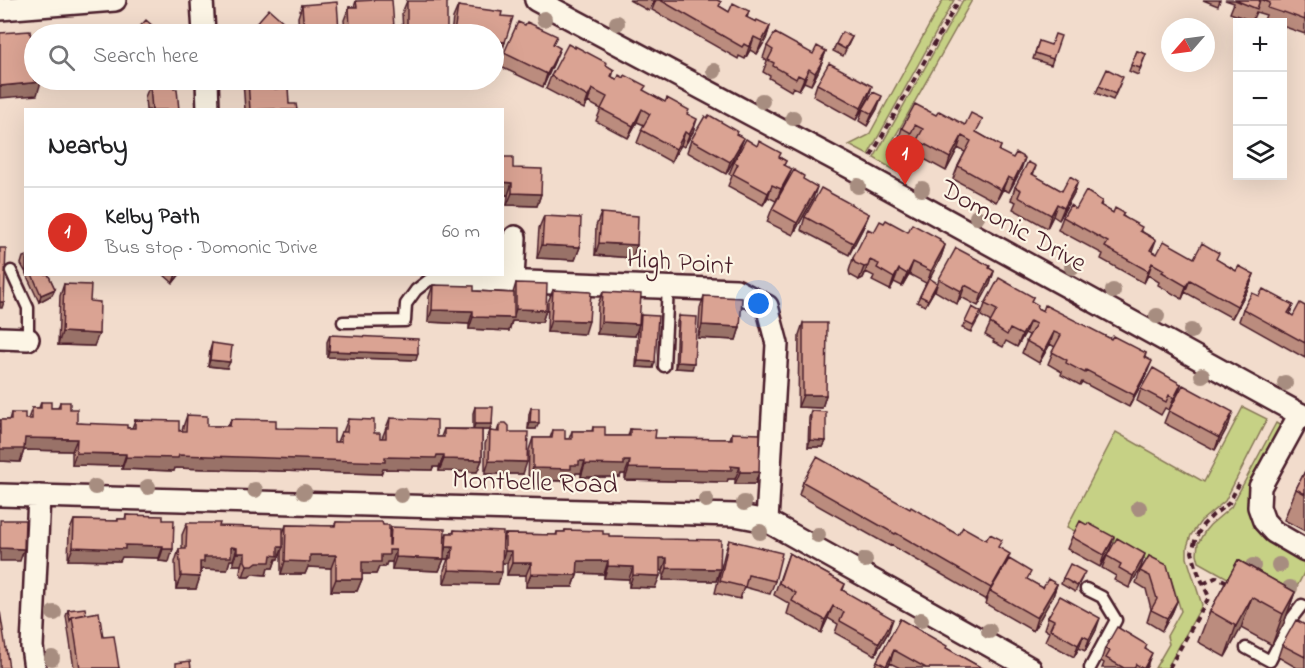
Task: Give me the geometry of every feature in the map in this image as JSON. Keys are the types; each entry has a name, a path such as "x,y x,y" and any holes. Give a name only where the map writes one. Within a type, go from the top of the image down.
{"street":[{"path":"0,9 115,0"},
{"path":"202,0 203,24"},
{"name":"Domonic Drive","path":"536,0 861,173 1303,416"},
{"path":"207,90 208,108"},
{"path":"513,281 515,237"},
{"name":"High Point","path":"446,279 736,290 767,306 777,344 767,521"},
{"path":"0,338 28,339"},
{"path":"1303,416 1260,487 1259,507 1264,521 1274,532 1305,550"},
{"name":"Montbelle Road","path":"0,495 723,515 767,521 1030,668"},
{"path":"35,668 32,647 39,496"}],"lane":[{"path":"11,271 28,308 28,339"},
{"path":"343,322 405,321 406,304 416,290 429,280 446,279"},
{"path":"664,366 668,287"},
{"path":"1086,589 1102,597 1116,620 1090,668"},
{"path":"1245,648 1270,661 1292,618 1304,606"}],"path":[{"path":"861,173 959,0"},
{"path":"1169,668 1209,597 1192,552 1196,537 1203,525 1229,503 1239,484"},
{"path":"1203,584 1217,577 1236,587"}],"green space":[{"path":"943,0 954,0 868,155 849,145 869,135"},
{"path":"963,0 972,0 891,144 896,171 874,158"},
{"path":"1243,407 1267,419 1225,501 1201,521 1191,535 1187,547 1187,558 1202,605 1167,668 1155,668 1169,644 1167,636 1181,611 1169,572 1091,530 1080,534 1067,527 1116,432 1204,482"},
{"path":"1276,423 1284,428 1251,489 1248,503 1254,527 1263,538 1304,561 1305,571 1285,610 1199,562 1197,554 1198,543 1205,531 1231,507"}],"building":[{"path":"392,0 394,24 350,24 349,7 357,7 356,1"},
{"path":"660,0 717,0 721,2 719,6 729,12 733,3 749,11 746,17 770,26 762,41 754,37 749,47 744,44 742,47"},
{"path":"1235,0 1260,0 1257,9"},
{"path":"1263,0 1305,0 1305,20 1268,8 1270,3"},
{"path":"407,1 447,1 447,24 407,24"},
{"path":"337,2 339,24 303,24 302,5"},
{"path":"458,6 502,12 501,16 513,17 505,42 504,24 455,24"},
{"path":"269,9 286,24 256,24"},
{"path":"518,22 525,25 527,22 557,36 553,44 560,48 547,74 504,53"},
{"path":"24,31 24,84 0,86 0,33"},
{"path":"842,32 852,37 845,49 836,44"},
{"path":"775,33 813,54 817,46 826,51 815,73 809,69 804,78 798,75 796,79 773,66 774,63 768,60 773,50 767,46"},
{"path":"1055,34 1061,36 1053,59 1035,53 1039,41 1051,45"},
{"path":"568,44 607,63 606,65 614,70 611,76 617,80 619,75 624,78 625,75 646,86 643,90 665,102 667,98 689,110 687,114 697,119 689,135 685,132 676,149 641,130 650,114 642,109 633,126 601,109 607,97 592,89 588,97 551,76"},
{"path":"1137,51 1146,54 1140,68 1131,65"},
{"path":"829,63 872,86 861,108 817,84"},
{"path":"1107,69 1123,77 1115,94 1099,86"},
{"path":"150,90 177,90 179,108 152,108"},
{"path":"249,90 288,90 289,104 296,104 297,108 250,108"},
{"path":"873,92 882,96 872,114 863,109"},
{"path":"915,104 936,115 939,111 965,125 971,113 983,119 976,132 1001,146 999,151 1013,158 1016,153 1025,158 1014,180 1008,177 1001,190 958,166 971,141 962,136 950,158 917,140 923,129 915,125 911,133 902,128"},
{"path":"709,115 737,131 736,134 744,138 730,162 691,140 705,116 707,118"},
{"path":"746,139 757,146 759,141 781,153 779,157 786,161 784,165 792,169 781,189 772,185 768,193 733,174 738,164 734,162"},
{"path":"504,157 513,157 513,168 542,169 541,194 512,193 512,183 504,182"},
{"path":"1028,162 1036,166 1032,174 1062,191 1070,176 1078,181 1064,208 1057,204 1051,215 1018,197 1021,190 1015,187"},
{"path":"794,170 804,176 803,179 817,187 797,223 772,209"},
{"path":"821,188 869,214 853,243 805,217"},
{"path":"1086,191 1102,201 1100,205 1113,213 1115,208 1124,213 1122,216 1142,227 1140,231 1156,240 1150,250 1157,254 1164,241 1194,258 1202,243 1219,253 1216,259 1236,271 1239,266 1254,274 1237,306 1190,280 1186,286 1162,272 1164,270 1152,263 1148,271 1105,247 1108,242 1063,217 1070,205 1076,209"},
{"path":"601,213 638,216 637,245 599,243"},
{"path":"544,216 581,218 580,247 542,245"},
{"path":"886,220 908,232 912,224 940,239 939,241 945,245 931,271 913,262 907,274 899,269 894,278 877,268 879,264 870,260 868,266 864,267 855,263 853,258 868,229 874,232 880,221 884,223"},
{"path":"0,248 6,248 4,302 0,302"},
{"path":"956,248 990,266 989,268 994,271 982,294 965,285 961,291 939,279"},
{"path":"33,276 49,276 55,289 41,295"},
{"path":"929,278 937,283 928,300 920,296"},
{"path":"999,278 1033,297 1031,301 1038,305 1037,308 1043,311 1045,305 1111,339 1113,336 1146,353 1144,357 1152,361 1134,395 1086,370 1085,373 1052,352 1061,335 1054,332 1044,351 1026,341 1036,324 1030,321 1022,335 1010,329 1007,335 990,323 997,310 985,304"},
{"path":"516,283 547,284 546,310 516,309"},
{"path":"64,284 91,285 90,301 100,302 99,334 62,332"},
{"path":"433,285 474,286 474,291 514,293 514,318 473,317 473,311 432,310"},
{"path":"1263,289 1293,305 1288,313 1293,316 1300,303 1305,306 1305,343 1243,309 1252,293 1259,296"},
{"path":"553,290 591,292 589,321 551,320"},
{"path":"603,292 641,294 639,324 601,322"},
{"path":"704,296 742,298 740,327 702,325"},
{"path":"972,307 981,312 973,326 965,322"},
{"path":"641,315 658,316 655,362 638,361"},
{"path":"679,316 697,317 694,363 677,362"},
{"path":"803,323 827,323 826,395 803,395"},
{"path":"330,335 418,339 418,354 329,351"},
{"path":"212,343 232,346 230,362 210,360"},
{"path":"1153,368 1181,384 1174,398 1169,395 1166,402 1141,389"},
{"path":"1183,385 1233,412 1219,438 1169,411"},
{"path":"41,402 51,402 51,408 60,408 60,402 70,402 70,409 77,409 77,423 127,425 127,428 135,428 135,420 179,421 179,431 186,431 187,415 207,416 207,426 230,426 231,419 276,420 276,428 334,429 334,442 341,442 341,432 347,432 348,419 374,420 374,433 380,433 380,438 386,438 386,428 389,428 390,418 437,420 437,437 444,437 444,429 482,430 482,460 444,459 444,455 437,455 436,458 385,457 385,462 179,455 178,458 126,457 126,454 76,453 77,439 25,438 24,449 0,449 0,420 11,420 11,413 25,413 25,419 32,419 32,408 41,408"},
{"path":"475,407 493,407 492,424 475,424"},
{"path":"531,408 539,408 539,423 530,423"},
{"path":"811,411 826,412 826,441 810,440"},
{"path":"502,423 509,426 509,432 528,432 527,462 489,461 490,431 499,432 499,426"},
{"path":"593,427 605,427 605,436 630,436 630,429 656,430 655,438 732,439 732,433 760,434 759,472 740,472 740,467 731,466 732,470 629,468 630,461 624,461 624,465 585,464 585,461 579,461 579,465 571,465 571,469 533,468 533,438 552,438 553,430 565,430 565,439 572,439 572,431 593,431"},
{"path":"817,457 958,535 963,527 986,540 990,534 1002,540 998,547 1010,554 991,588 803,482"},
{"path":"1305,471 1305,494 1296,489"},
{"path":"126,515 163,516 163,520 174,520 173,549 163,549 163,546 125,545 125,549 73,547 74,520 118,521 118,519 126,519"},
{"path":"0,520 25,520 24,549 0,548"},
{"path":"1080,521 1114,537 1104,555 1072,537"},
{"path":"336,522 382,522 383,525 389,525 389,545 391,527 445,529 444,559 396,557 396,550 389,550 389,555 381,555 381,562 362,562 362,579 336,579 336,555 310,555 310,562 285,561 286,525 335,526"},
{"path":"187,523 283,528 283,547 278,547 278,556 271,555 270,562 247,565 245,553 237,553 237,548 231,547 231,557 204,557 204,562 200,562 200,577 181,576 179,549 186,549"},
{"path":"454,530 503,532 502,572 449,570 449,558 452,558 453,547 446,547 447,533 454,533"},
{"path":"565,530 603,531 603,534 609,534 609,537 721,540 720,569 667,568 667,558 660,558 660,576 633,575 633,567 608,566 608,561 578,561 577,575 531,574 531,563 512,563 512,551 505,551 505,534 557,535 557,532 565,532"},
{"path":"1117,538 1145,554 1133,576 1119,568 1121,564 1107,556"},
{"path":"729,540 782,553 775,581 748,575 745,587 720,581"},
{"path":"789,553 845,584 842,590 893,619 879,643 840,621 844,612 833,606 825,620 792,601 796,593 779,583"},
{"path":"1149,556 1167,565 1177,601 1167,618 1151,610 1157,599 1150,576 1140,571"},
{"path":"1009,559 1031,572 1027,579 1043,588 1048,579 1057,584 1037,618 990,591"},
{"path":"1238,560 1295,592 1283,614 1252,597 1236,626 1210,611"},
{"path":"1070,564 1085,572 1077,586 1063,578"},
{"path":"1060,596 1100,618 1089,639 1083,636 1078,645 1050,629 1054,620 1048,617"},
{"path":"85,608 86,614 72,617 70,621 68,610"},
{"path":"0,611 9,668 0,668"},
{"path":"99,612 103,637 114,636 119,668 80,668 72,617"},
{"path":"900,619 982,668 926,668 894,650 886,666 877,661"},
{"path":"1296,620 1305,625 1305,657 1282,645"},
{"path":"1117,627 1147,645 1145,649 1152,653 1144,668 1136,664 1134,668 1124,668 1106,658 1110,651 1105,648"},
{"path":"190,661 191,668 176,668 176,663"}],"place":[{"name":"Kelby Path","path":"905,185"}]}
